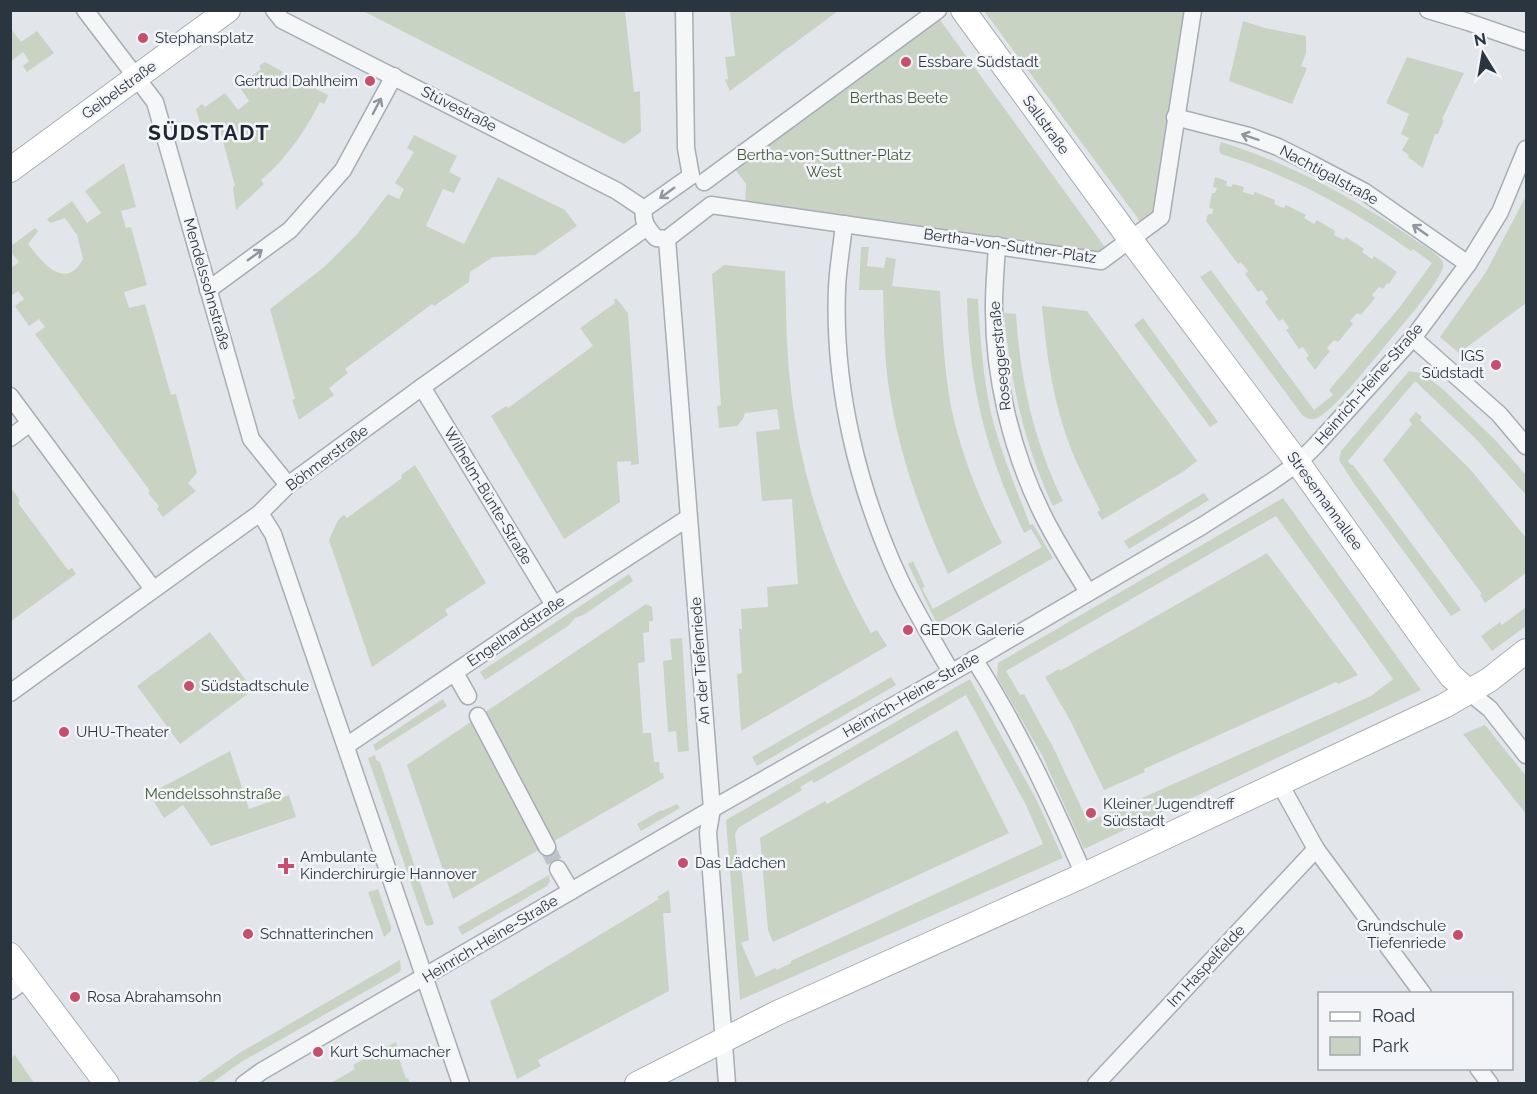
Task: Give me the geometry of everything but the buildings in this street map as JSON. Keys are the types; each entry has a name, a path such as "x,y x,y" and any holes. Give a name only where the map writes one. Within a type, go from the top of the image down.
{"street":[{"path":"85,10 136,78"},
{"name":"Geibelstraße","path":"10,170 228,10"},
{"name":"Stüvestraße","path":"274,10 282,20 617,191 644,209"},
{"path":"684,10 686,148 698,179 710,194 711,205 667,239 656,238 643,219 644,209 698,179 938,10"},
{"name":"Sallstraße","path":"963,10 1130,240"},
{"name":"Bertha-von-Suttner-Platz","path":"711,205 1101,261 1161,217 1193,10"},
{"path":"1428,10 1527,42"},
{"path":"208,290 290,230 343,170 394,76"},
{"name":"Mendelssohnstraße","path":"136,78 154,102 251,439 288,485"},
{"name":"Nachtigalstraße","path":"1175,117 1249,136 1312,164 1365,192 1468,264"},
{"name":"Heinrich-Heine-Straße","path":"244,1083 1202,526 1271,482 1317,445 1413,338 1468,264 1500,212 1527,149"},
{"path":"844,224 837,288 840,366 851,438 871,510 901,581 951,672"},
{"name":"Böhmerstraße","path":"10,693 260,513 288,485 647,227"},
{"name":"An der Tiefenriede","path":"667,239 712,809 708,832 727,1083"},
{"name":"Stresemannallee","path":"1130,240 1298,462 1451,676 1490,709 1527,755"},
{"name":"Roseggerstraße","path":"997,245 994,306 998,363 1007,417 1022,467 1042,514 1088,592"},
{"path":"1413,338 1499,414 1527,446"},
{"name":"Wilhelm-Bünte-Straße","path":"422,387 554,605"},
{"path":"10,396 153,589"},
{"path":"10,438 30,423"},
{"path":"260,513 273,534 461,1083"},
{"name":"Engelhardstraße","path":"346,746 554,605 688,518"},
{"path":"637,1083 724,1039 1084,875 1444,706 1488,680 1527,651"},
{"path":"974,659 1025,748 1084,875"},
{"path":"455,672 468,696"},
{"path":"478,716 546,847"},
{"path":"1280,784 1316,849 1422,992"},
{"name":"Im Haspelfelde","path":"1096,1083 1316,849"},
{"path":"558,869 571,891"},
{"path":"10,955 19,984 106,1083"},
{"path":"1480,1070 1490,1083"}],"green space":[{"path":"730,10 838,11 730,91 725,80 728,79 725,57 735,56"},
{"path":"363,11 625,11 634,92 640,91 641,132 624,144"},
{"path":"984,11 1193,11 1161,217 1145,228"},
{"path":"935,13 1110,254 745,209 746,184 730,162"},
{"path":"1243,21 1306,36 1306,53 1301,66 1307,68 1292,104 1229,81"},
{"path":"10,28 21,42 37,31 54,53 27,72 23,66 29,61 23,52 11,61"},
{"path":"1407,57 1464,73 1442,119 1444,120 1438,134 1435,134 1423,168 1402,150 1409,138 1401,134 1409,114 1386,103"},
{"path":"265,62 283,72 276,84 284,89 291,76 328,95 324,104 320,102 287,153 261,180 264,184 236,210 233,187 235,186 221,134 215,135 212,127 202,130 196,109 202,104 205,107 225,93 238,110 249,101 239,86 261,69 259,66"},
{"path":"414,135 457,156 449,172 461,178 454,193 443,189 426,226 464,244 498,177 565,210 577,226 534,256 493,257 470,272 469,282 434,306 432,304 345,369 348,373 329,388 334,395 299,420 270,309 324,267 358,233 388,194 399,199 404,189 395,183 414,152 407,148"},
{"path":"1221,142 1273,161 1346,196 1431,250 1443,263 1443,269 1438,278 1403,325 1343,396 1323,415 1315,419 1303,416 1200,277 1211,270 1314,410 1333,395 1329,390 1399,308 1432,263 1413,249 1411,251 1366,221 1320,195 1272,172 1221,154 1219,149"},
{"path":"124,163 136,207 121,211 126,228 131,227 147,285 124,292 129,308 145,304 171,395 176,394 197,473 188,483 196,491 163,517 157,509 159,506 148,493 150,491 35,334 45,327 39,319 29,326 15,306 24,299 18,291 11,296 11,268 19,262 11,252 13,249 11,246 35,228 38,231 28,244 40,259 61,274 76,269 83,259 77,235 65,218 50,223 47,219 72,201 87,223 101,213 85,191"},
{"path":"1215,177 1227,181 1226,186 1231,187 1233,184 1244,187 1243,192 1253,195 1255,192 1275,200 1274,204 1284,208 1286,205 1306,215 1304,218 1314,224 1317,220 1335,231 1334,235 1344,240 1346,237 1364,249 1362,252 1372,259 1374,256 1397,272 1389,284 1387,283 1383,289 1379,287 1372,295 1375,298 1361,315 1357,313 1350,321 1353,324 1338,342 1334,340 1327,348 1330,351 1315,370 1306,358 1309,356 1303,347 1299,349 1286,330 1289,328 1283,319 1279,321 1265,302 1268,299 1262,290 1258,292 1245,274 1248,271 1241,262 1238,264 1206,221 1208,214 1212,214 1213,209 1209,208 1212,193 1215,193 1217,188 1213,187"},
{"path":"1526,196 1526,303 1459,353 1440,337 1486,272"},
{"path":"861,247 869,247 867,266 884,268 886,257 896,259 892,286 940,291 946,375 951,408 975,485 1002,543 948,574 919,504 897,432 887,371 883,290 859,290"},
{"path":"724,265 785,271 787,348 797,431 804,466 825,535 838,568 871,633 877,630 887,646 741,731 737,674 742,673 739,629 742,629 741,609 768,607 767,587 798,584 792,499 762,501 756,432 780,429 777,409 745,413 737,426 719,428 717,406 721,405 712,274"},
{"path":"616,298 628,313 639,464 631,465 631,461 617,462 620,502 564,539 491,416 506,406 508,408 593,346 580,328 615,303"},
{"path":"967,298 978,299 986,384 999,441 1030,525 1033,524 1053,558 937,624 908,564 913,561 925,587 922,588 933,609 1042,547 1031,529 1024,533 999,475 990,447 971,361"},
{"path":"1042,306 1087,311 1197,461 1102,520 1097,512 1100,510 1080,471 1059,414 1045,337"},
{"path":"1004,313 1016,314 1021,362 1030,410 1044,456 1063,501 1053,506 1026,436 1014,387"},
{"path":"1143,318 1218,422 1210,427 1134,325"},
{"path":"1409,371 1422,373 1445,391 1497,442 1526,475 1526,495 1475,438 1415,381 1348,461 1461,610 1451,616 1339,460 1341,451"},
{"path":"1416,412 1422,417 1420,420 1470,469 1526,538 1526,573 1485,603 1480,595 1482,594 1383,460 1412,424 1409,420"},
{"path":"415,465 486,583 445,610 448,615 372,667 329,540 338,520 344,515 347,518 402,478 401,475"},
{"path":"13,490 20,501 18,503 68,570 72,568 76,574 11,621 10,492"},
{"path":"1204,493 1209,500 1129,549 1124,541"},
{"path":"1283,498 1421,690 1084,849 1042,755 997,677 998,663","holes":["1276,516 1393,679 1371,696 1088,822 1054,749 1024,694 1020,695 1006,671"]},
{"path":"1267,553 1358,675 1338,684 1336,682 1144,769 1145,772 1104,790 1070,720 1045,677 1059,669 1060,671"},
{"path":"629,574 633,581 485,680 480,672"},
{"path":"646,604 652,607 653,621 649,621 649,632 643,633 645,662 638,663 643,733 651,733 654,762 659,762 660,773 663,773 664,778 453,899 407,765"},
{"path":"1526,607 1526,626 1492,651 1481,636 1500,622 1502,625"},
{"path":"210,632 253,690 180,744 137,686"},
{"path":"682,638 689,751 678,752 676,731 668,732 663,661 672,660 670,639"},
{"path":"891,677 896,685 757,766 752,757"},
{"path":"970,679 1037,801 1063,858 740,1000 726,820","holes":["966,695 1026,805 1043,844 791,961 777,970 775,968 756,977 741,943 749,940 740,854 737,854 735,834 738,828 802,790 800,787 812,780 814,783"]},
{"path":"443,699 447,706 376,751 373,745"},
{"path":"1485,725 1526,776 1526,814 1463,734"},
{"path":"957,730 1009,833 773,942 768,930 760,838 825,801 827,804"},
{"name":"Mendelssohnstraße","path":"230,751 249,809 289,795 296,817 211,846 183,805 164,818 149,794"},
{"path":"375,755 376,760 380,762 434,924 428,926 425,924 368,758"},
{"path":"677,804 680,808 641,831 637,824"},
{"path":"549,875 550,881 547,886 462,935 458,927"},
{"path":"378,889 391,927 391,931 384,937 368,892"},
{"path":"669,890 671,913 663,913 669,991 538,1060 541,1066 517,1079 490,1001 659,899 657,897"},
{"path":"400,960 401,970 398,973 241,1062 212,1083 196,1083 241,1052"},
{"path":"396,1042 406,1079 408,1078 410,1083 331,1083 355,1069 353,1065"},
{"path":"15,1055 34,1083 11,1083 11,1058"}],"tunnel":[{"path":"547,847 558,869"}],"place":[{"name":"Stephansplatz","path":"143,38"},
{"name":"Essbare Südstadt","path":"906,62"},
{"name":"Gertrud Dahlheim","path":"370,81"},
{"name":"IGS Südstadt","path":"1496,365"},
{"name":"GEDOK Galerie","path":"908,630"},
{"name":"Südstadtschule","path":"189,686"},
{"name":"UHU-Theater","path":"64,732"},
{"name":"Kleiner Jugendtreff Südstadt","path":"1091,813"},
{"name":"Das Lädchen","path":"683,863"},
{"name":"Ambulante Kinderchirurgie Hannover","path":"286,866"},
{"name":"Schnatterinchen","path":"248,934"},
{"name":"Grundschule Tiefenriede","path":"1458,935"},
{"name":"Rosa Abrahamsohn","path":"75,997"},
{"name":"Kurt Schumacher","path":"318,1052"}],"district":[{"name":"SÜDSTADT","path":"209,133"}],"park label":[{"name":"Berthas Beete","path":"899,98"},
{"name":"Bertha-von-Suttner-Platz West","path":"824,164"}]}
